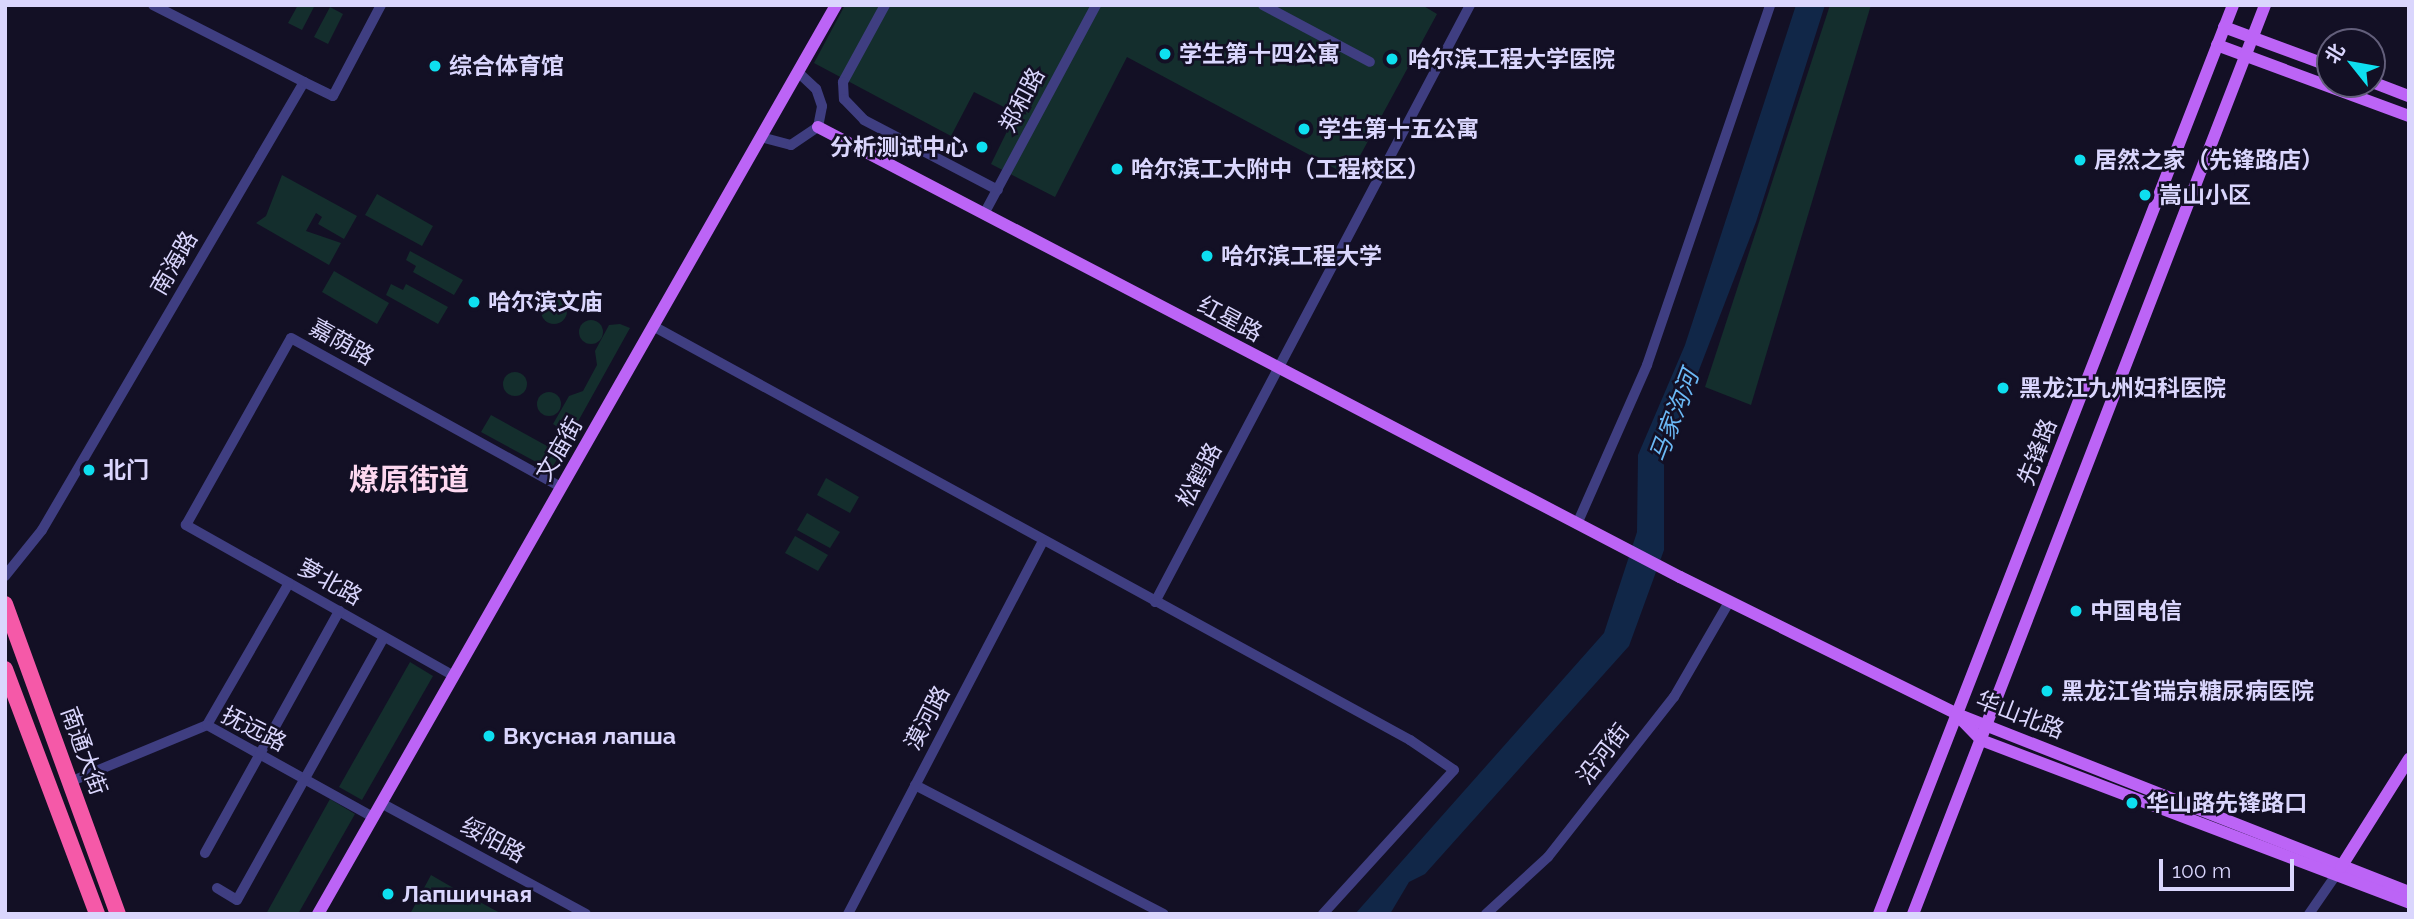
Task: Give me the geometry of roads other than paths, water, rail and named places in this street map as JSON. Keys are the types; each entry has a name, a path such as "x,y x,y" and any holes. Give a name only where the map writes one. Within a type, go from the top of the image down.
{"highway":[{"name":"南通大街","path":"5,604 72,781 118,914"},
{"name":"南通大街","path":"5,669 97,914"}],"main road":[{"name":"文庙街","path":"318,914 836,5"},
{"name":"先锋路","path":"1879,914 2232,5"},
{"path":"1913,914 2265,5"},
{"path":"2224,27 2316,61"},
{"path":"2217,45 2409,116"},
{"path":"2386,87 2409,96"},
{"name":"红星路","path":"818,127 1622,548 1956,714"},
{"name":"华山北路","path":"1956,714 1987,723 2342,870 2409,903"},
{"name":"华山北路","path":"1956,714 1981,740 2409,892"},
{"path":"2342,870 2409,759"},
{"path":"2342,870 2409,776"}],"street":[{"path":"153,5 333,96 381,5"},
{"path":"885,5 843,82 844,99 864,120 998,190"},
{"name":"郑和路","path":"985,214 1096,5"},
{"path":"1263,5 1370,62"},
{"name":"松鹤路","path":"1155,602 1470,5"},
{"path":"1577,524 1647,365 1770,5"},
{"path":"761,137 791,145 818,127 822,106 816,89 798,72"},
{"name":"南海路","path":"5,576 42,530 304,82"},
{"path":"653,326 1410,740 1454,771 1323,914"},
{"name":"嘉荫路","path":"186,525 291,338 561,487"},
{"name":"萝北路","path":"186,525 454,676"},
{"name":"漠河路","path":"848,914 1043,541"},
{"path":"207,725 289,583"},
{"name":"沿河街","path":"1486,914 1548,857 1674,697 1729,602"},
{"path":"205,853 339,611"},
{"path":"217,888 237,900 384,637"},
{"name":"抚远路","path":"72,781 207,725 373,817"},
{"path":"915,785 1164,914"},
{"name":"绥阳路","path":"381,803 586,914"},
{"path":"2309,914 2342,870"}],"water":[{"name":"马家沟河","path":"1796,5 1825,5 1756,222 1664,461 1664,550 1629,646 1425,874 1409,882 1390,914 1355,914 1604,633 1637,532 1638,455 1685,345"}],"place":[{"name":"学生第十四公寓","path":"1165,54"},
{"name":"哈尔滨工程大学医院","path":"1392,59"},
{"name":"综合体育馆","path":"435,66"},
{"name":"学生第十五公寓","path":"1304,129"},
{"name":"分析测试中心","path":"982,147"},
{"name":"居然之家（先锋路店）","path":"2080,160"},
{"name":"哈尔滨工大附中（工程校区）","path":"1117,169"},
{"name":"嵩山小区","path":"2145,195"},
{"name":"哈尔滨工程大学","path":"1207,256"},
{"name":"哈尔滨文庙","path":"474,302"},
{"name":"黑龙江九州妇科医院","path":"2003,388"},
{"name":"北门","path":"89,470"},
{"name":"中国电信","path":"2076,611"},
{"name":"黑龙江省瑞京糖尿病医院","path":"2047,691"},
{"name":"Вкусная лапша","path":"489,736"},
{"name":"华山路先锋路口","path":"2132,803"},
{"name":"Лапшичная","path":"388,894"}],"district":[{"name":"燎原街道","path":"409,480"}]}
